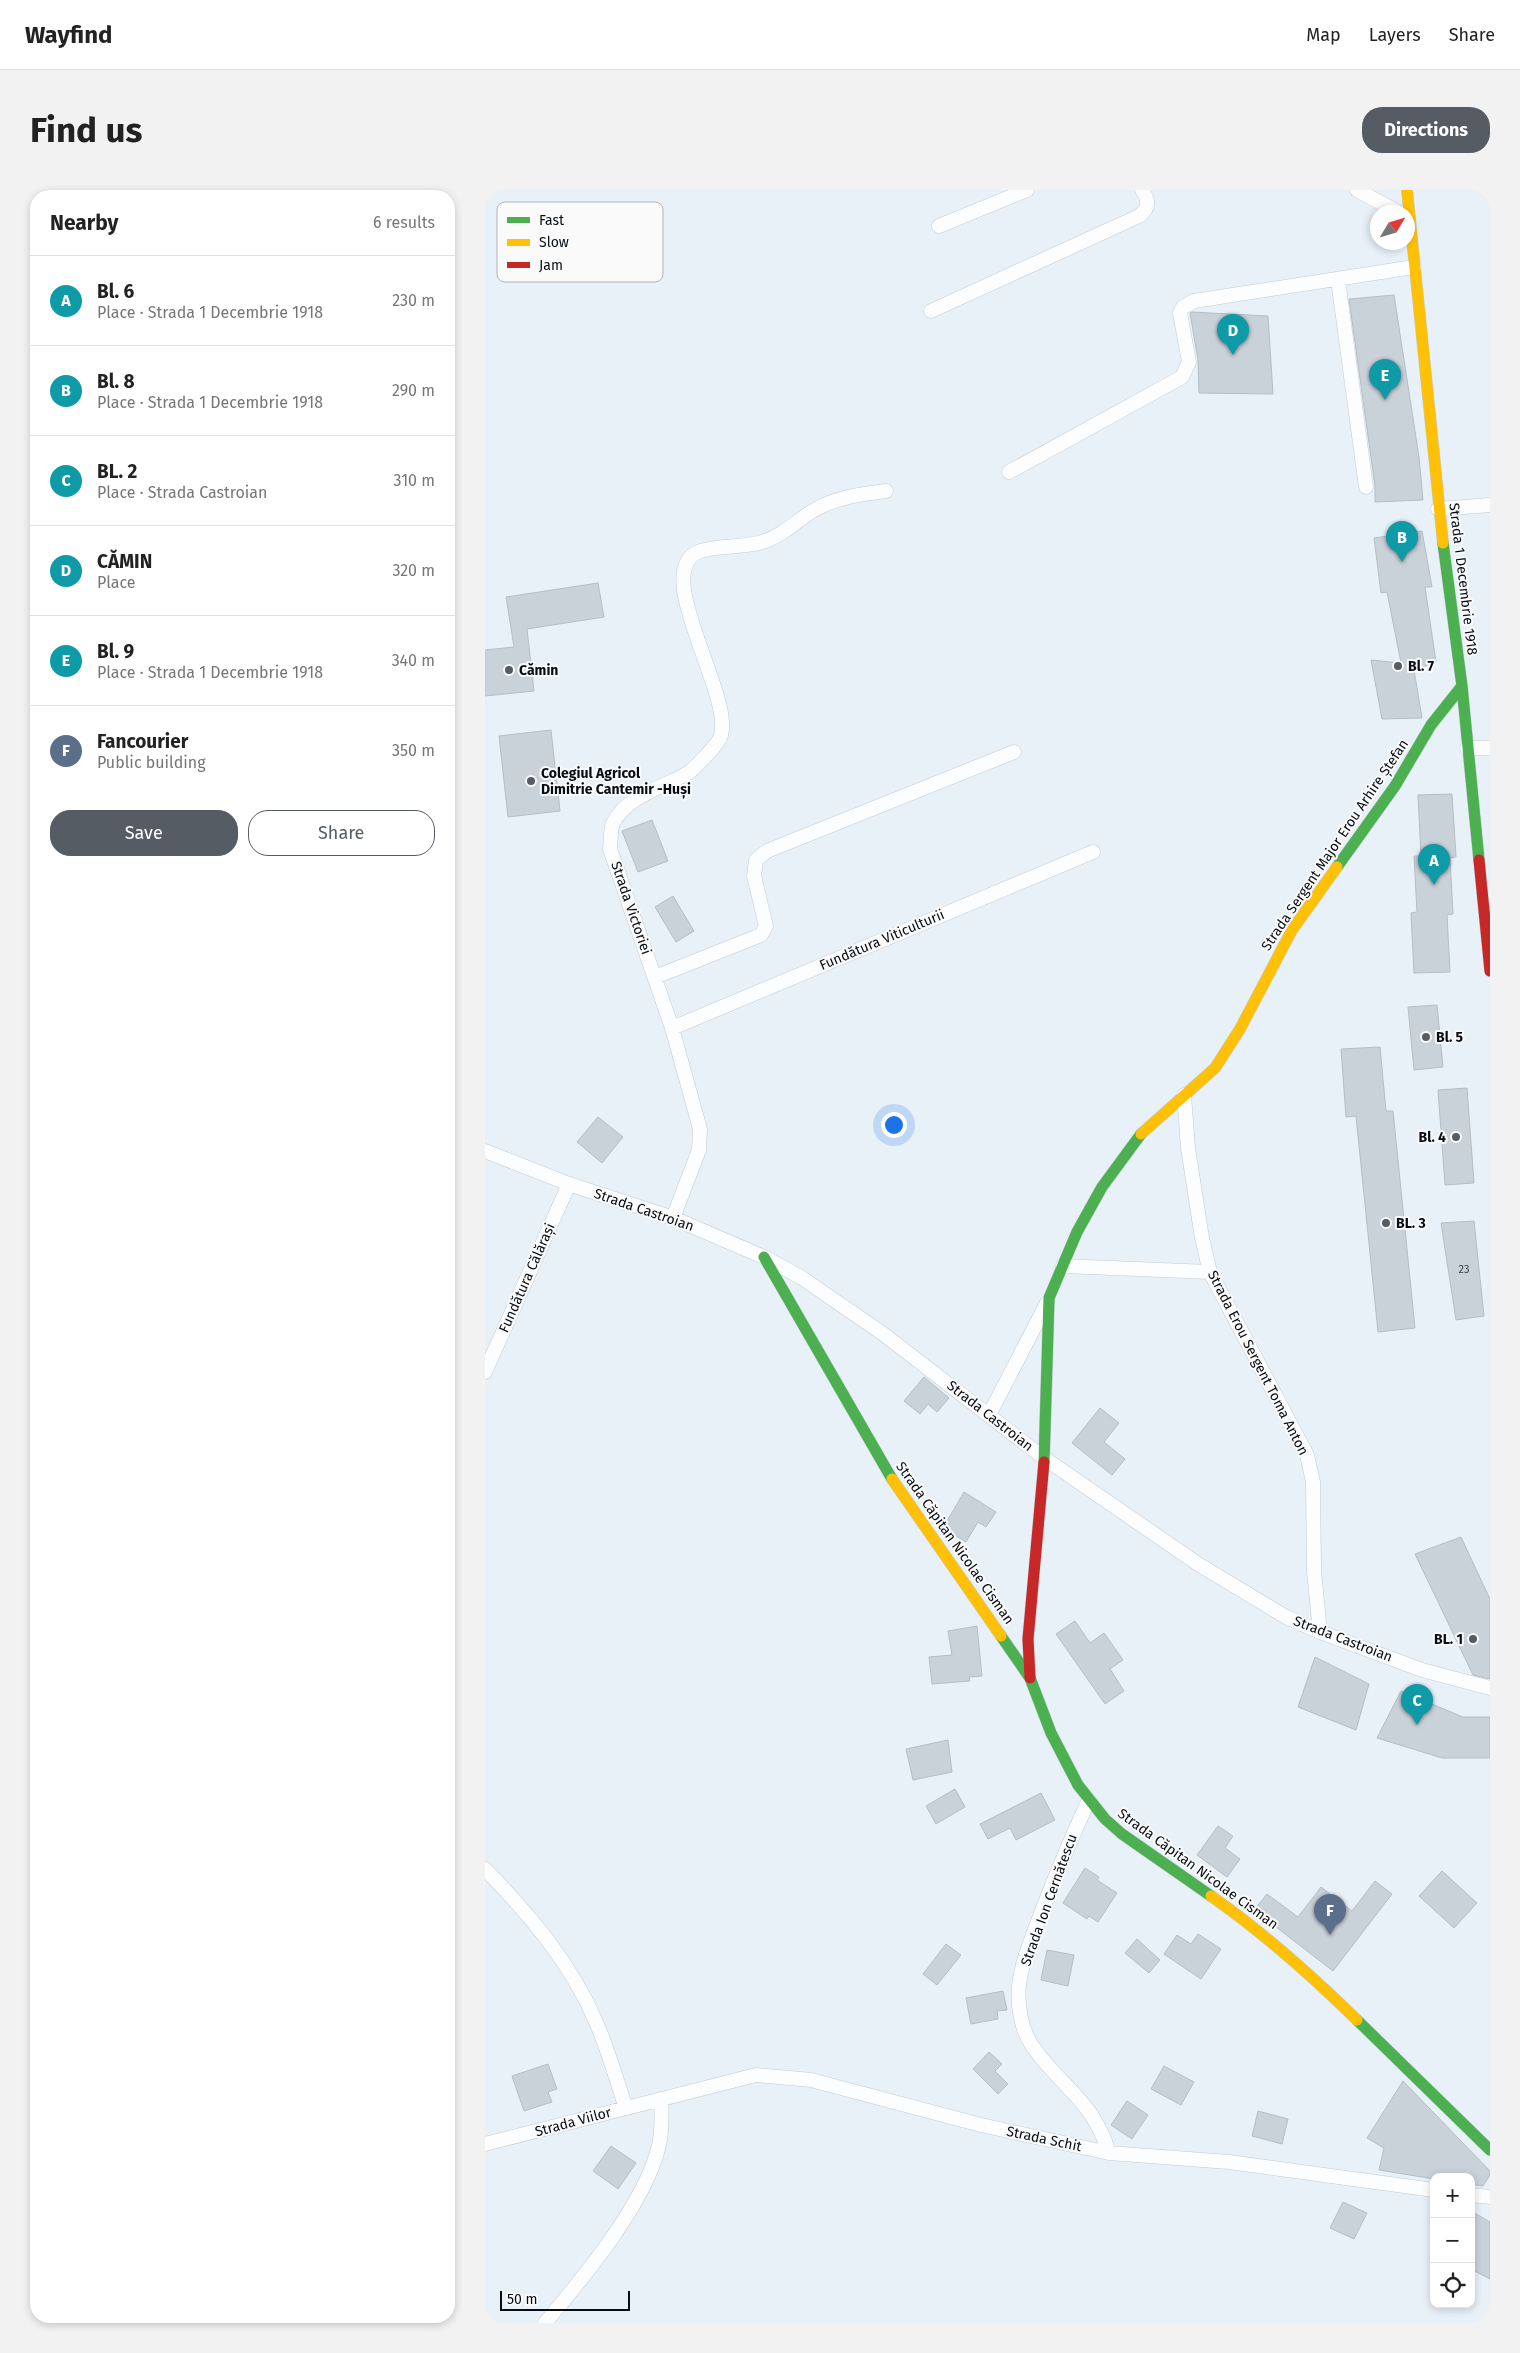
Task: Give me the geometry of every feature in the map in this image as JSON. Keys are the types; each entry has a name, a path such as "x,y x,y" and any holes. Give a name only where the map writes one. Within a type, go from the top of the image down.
{"main road":[{"name":"Strada 1 Decembrie 1918","path":"1406,205 1407,190"},
{"name":"Strada 1 Decembrie 1918","path":"1411,250 1438,509 1462,686 1467,748 1486,904 1490,971"},
{"name":"Strada Sergent Major Erou Arhire Ștefan","path":"1029,1678 1028,1639 1044,1458 1049,1298 1077,1232 1102,1187 1129,1148 1145,1129 1215,1068 1229,1049 1292,930 1395,786 1431,725 1462,686"},
{"name":"Strada Căpitan Nicolae Cisman","path":"764,1257 883,1466 1029,1678 1064,1762 1089,1800 1105,1820 1122,1834 1244,1919 1309,1973 1490,2150"}],"street":[{"path":"939,226 1027,190"},
{"path":"931,311 1139,216 1147,206 1148,198 1142,190"},
{"path":"1357,190 1385,205"},
{"path":"1009,472 1182,376 1189,362 1180,313 1183,306 1194,301 1414,267"},
{"path":"1338,280 1366,487"},
{"name":"Strada Victoriei","path":"673,1218 699,1150 700,1129 655,977 610,849 613,824 627,806 690,772 720,739 721,716 685,600 682,580 685,564 698,552 762,542 783,532 817,508 853,495 886,491"},
{"path":"1438,509 1490,505"},
{"path":"1467,748 1490,748"},
{"path":"655,977 761,935 765,926 754,876 756,860 767,851 1014,752"},
{"name":"Fundătura Viticulturii","path":"671,1028 1093,852"},
{"name":"Strada Erou Sergent Toma Anton","path":"1184,1095 1188,1148 1202,1238 1210,1272 1307,1455 1313,1482 1313,1571 1321,1632"},
{"name":"Strada Castroian","path":"485,1152 569,1184 673,1218 764,1257 802,1278 839,1302 1044,1458 1198,1564 1286,1617 1422,1670 1490,1688"},
{"name":"Fundătura Călărași","path":"485,1372 569,1184"},
{"path":"1063,1266 1210,1272"},
{"path":"989,1415 1049,1298"},
{"name":"Strada Ion Cernătescu","path":"1089,1800 1059,1866 1027,1950 1019,1984 1018,2002 1022,2021 1031,2044 1045,2063 1078,2096 1090,2111 1103,2132 1109,2153"},
{"path":"485,1868 548,1939 580,1990 597,2022 626,2108"},
{"name":"Strada Schit","path":"661,2099 756,2075 786,2076 871,2095 981,2125 1109,2153 1229,2162 1430,2189"},
{"path":"545,2323 567,2297 636,2199 653,2165 659,2145 661,2099"},
{"name":"Strada Viilor","path":"485,2144 661,2099"},
{"path":"1475,2195 1490,2197"}],"building":[{"path":"1394,295 1419,457 1423,500 1375,502 1375,486 1349,299"},
{"path":"1190,313 1268,316 1273,394 1199,393 1198,360"},
{"path":"1422,531 1432,587 1425,587 1436,662 1414,670 1422,718 1382,719 1371,660 1401,663 1387,592 1381,593 1374,538"},
{"path":"598,583 604,617 527,629 534,691 485,696 485,650 514,647 506,597"},
{"path":"551,730 560,811 508,817 499,736"},
{"path":"1452,794 1456,857 1450,858 1453,914 1447,915 1450,972 1414,973 1411,913 1417,912 1414,856 1421,856 1418,795"},
{"path":"652,820 668,861 638,872 622,831"},
{"path":"673,896 694,931 676,942 655,907"},
{"name":"Bl. 5","path":"1437,1005 1443,1067 1414,1070 1408,1007"},
{"name":"BL. 3","path":"1380,1047 1386,1111 1393,1111 1415,1328 1378,1332 1356,1116 1346,1117 1341,1049"},
{"name":"Bl. 4","path":"1467,1088 1474,1183 1445,1185 1438,1090"},
{"path":"598,1117 623,1137 602,1163 577,1142"},
{"path":"1474,1221 1484,1316 1456,1320 1441,1223"},
{"path":"924,1377 949,1398 937,1412 928,1404 920,1414 904,1401"},
{"path":"1100,1408 1119,1423 1104,1442 1125,1459 1112,1475 1072,1443"},
{"path":"964,1492 996,1512 986,1527 978,1522 966,1542 943,1528"},
{"name":"BL. 1","path":"1461,1537 1490,1599 1490,1679 1473,1675 1415,1554"},
{"path":"1075,1621 1090,1643 1104,1633 1123,1660 1110,1669 1124,1691 1105,1704 1056,1634"},
{"path":"977,1626 982,1676 969,1677 970,1681 932,1684 929,1657 952,1655 948,1631"},
{"path":"1315,1657 1369,1684 1356,1730 1298,1707"},
{"path":"1401,1691 1463,1717 1490,1717 1490,1758 1442,1758 1377,1738"},
{"path":"948,1740 952,1772 913,1780 906,1749"},
{"path":"955,1789 965,1807 936,1824 926,1806"},
{"path":"1041,1793 1055,1820 1016,1840 1010,1828 988,1839 980,1824"},
{"path":"1218,1826 1233,1836 1225,1848 1240,1859 1227,1877 1197,1855"},
{"path":"1085,1868 1099,1877 1097,1880 1117,1893 1098,1922 1089,1916 1087,1919 1063,1903"},
{"path":"1442,1871 1477,1903 1454,1928 1419,1896"},
{"path":"1375,1881 1392,1894 1333,1971 1254,1910 1267,1894 1298,1917 1321,1887 1352,1911"},
{"path":"1198,1934 1221,1949 1201,1979 1164,1954 1177,1935 1191,1944"},
{"path":"1137,1939 1160,1960 1149,1973 1125,1953"},
{"path":"946,1944 961,1955 937,1985 923,1974"},
{"path":"1047,1950 1074,1955 1068,1986 1041,1980"},
{"path":"1003,1991 1007,2010 997,2011 998,2019 971,2024 966,1998"},
{"path":"989,2052 1002,2064 995,2071 1008,2084 998,2094 973,2069"},
{"path":"548,2064 557,2089 548,2092 552,2102 524,2111 512,2076"},
{"path":"1164,2066 1194,2082 1181,2105 1151,2089"},
{"path":"1403,2081 1490,2171 1490,2175 1483,2186 1475,2185 1475,2173 1430,2173 1430,2178 1379,2170 1384,2148 1367,2138"},
{"path":"1127,2101 1148,2115 1132,2139 1111,2125"},
{"path":"1258,2111 1288,2119 1282,2144 1252,2136"},
{"path":"611,2146 636,2163 618,2189 593,2171"},
{"path":"1343,2202 1367,2213 1354,2239 1330,2228"},
{"path":"1475,2213 1490,2222 1490,2279 1475,2271"}],"traffic: fast":[{"path":"1443,543 1462,686 1479,860"},
{"path":"1337,867 1395,786 1431,725 1462,686"},
{"path":"1044,1462 1049,1298 1077,1232 1102,1187 1141,1134"},
{"path":"764,1257 892,1479"},
{"path":"1001,1636 1030,1678 1051,1733 1078,1785 1105,1819 1122,1834 1211,1896"},
{"path":"1357,2020 1490,2150"}],"traffic: slow":[{"path":"1407,190 1443,543"},
{"path":"1141,1134 1215,1068 1240,1029 1292,930 1337,867"},
{"path":"892,1479 1001,1636"},
{"path":"1211,1896 1287,1955 1357,2020"}],"traffic: jam":[{"path":"1479,860 1490,971"},
{"path":"1030,1678 1028,1639 1044,1462"}],"place":[{"name":"CĂMIN","path":"1233,355"},
{"name":"Bl. 9","path":"1385,400"},
{"name":"Bl. 8","path":"1402,562"},
{"name":"Bl. 7","path":"1398,666"},
{"name":"Cămin","path":"509,670"},
{"name":"Colegiul Agricol Dimitrie Cantemir -Huși","path":"531,781"},
{"name":"Bl. 6","path":"1434,885"},
{"name":"Bl. 5","path":"1426,1037"},
{"name":"Bl. 4","path":"1456,1137"},
{"name":"BL. 3","path":"1386,1223"},
{"name":"BL. 1","path":"1473,1639"},
{"name":"BL. 2","path":"1417,1725"},
{"name":"Fancourier","path":"1330,1935"}]}
